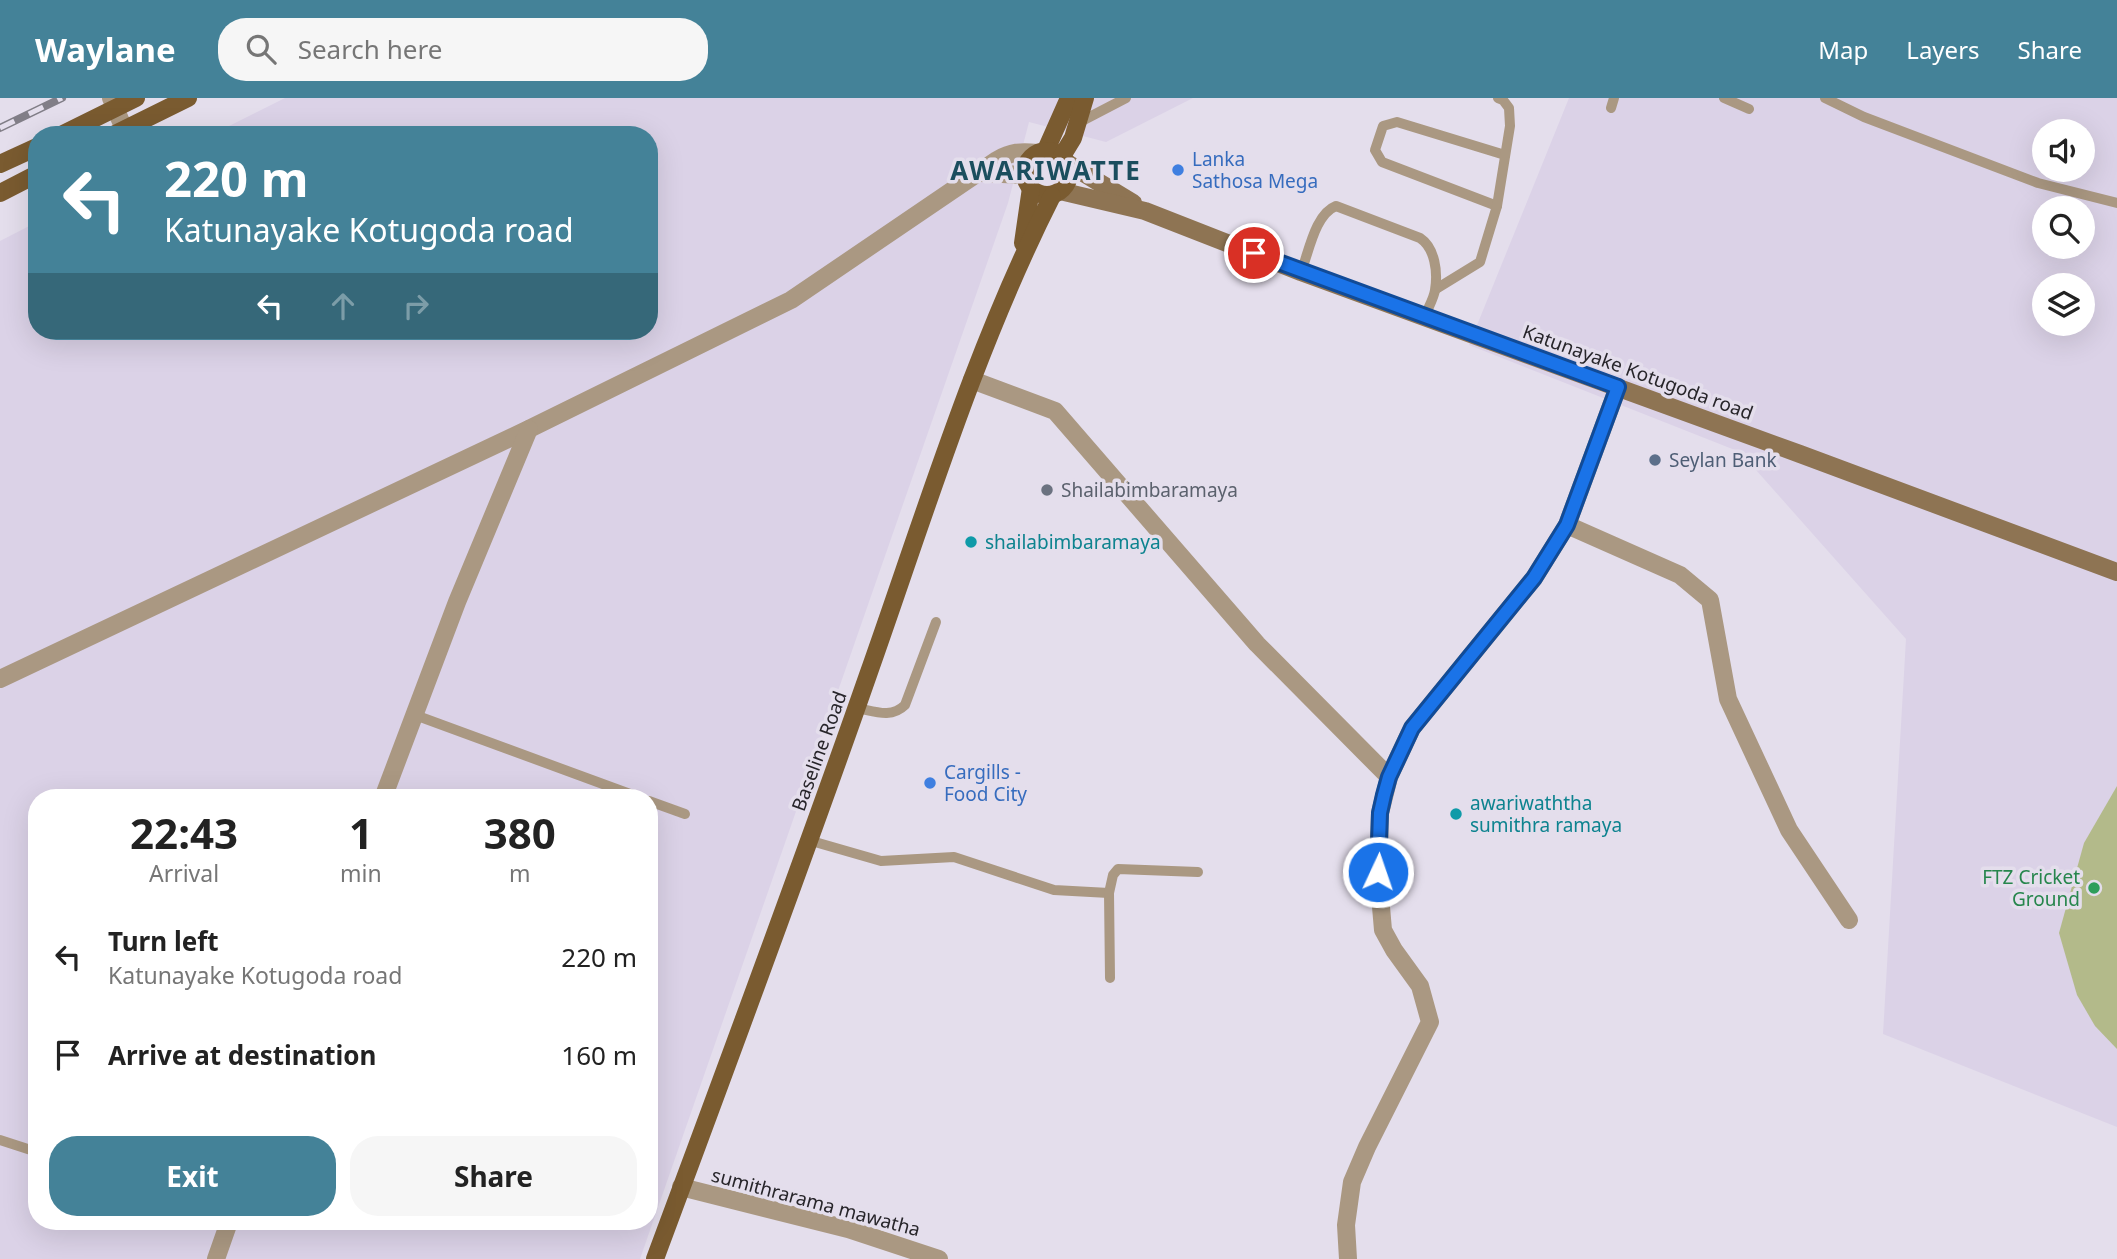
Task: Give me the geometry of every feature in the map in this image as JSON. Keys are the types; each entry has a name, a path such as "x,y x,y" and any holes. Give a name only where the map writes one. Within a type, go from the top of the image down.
{"main road":[{"path":"76,126 113,103 136,98"},
{"path":"131,126 188,98"},
{"path":"1069,98 1053,155 1069,179 1056,194 1037,192 1028,182 1029,159 1053,155 1073,138 1085,98"},
{"path":"0,164 28,150"},
{"name":"Katunayake Kotugoda road","path":"1053,155 1145,211 1301,272 2117,572"},
{"path":"0,193 28,179"},
{"name":"Baseline Road","path":"1021,257 1028,182"},
{"name":"Katunayake Kotugoda road","path":"1056,194 1145,211"},
{"name":"Baseline Road","path":"655,1259 857,708 972,380 1021,257 1056,194"}],"street":[{"path":"113,103 118,126"},
{"path":"0,679 529,429 791,300 1008,154 1020,151 1053,155"},
{"path":"981,173 1028,182"},
{"path":"972,380 1055,411 1257,644 1389,777"},
{"path":"1348,1259 1346,1225 1352,1182 1430,1022 1420,986 1383,930 1378,872 1380,813 1389,777 1412,728 1534,578 1567,525 1618,387"},
{"path":"386,789 457,602 529,429"},
{"path":"1567,525 1680,575 1710,600 1728,699 1789,830 1849,920"},
{"name":"sumithrarama mawatha","path":"681,1187 848,1229 939,1259"},
{"path":"216,1259 226,1230"}],"lane":[{"path":"1077,123 1126,98"},
{"path":"1436,289 1480,262 1497,206 1505,155 1509,108 1498,98"},
{"path":"1724,98 1749,109"},
{"path":"1825,98 1864,117 2038,183 2117,202"},
{"path":"1497,206 1382,162 1375,150 1383,125 1396,122 1505,155"},
{"path":"1301,272 1322,218 1327,209 1336,206 1420,238 1429,244 1433,252 1436,289 1425,316"},
{"path":"857,708 886,714 897,713 905,705 936,622"},
{"path":"415,715 616,789"},
{"path":"658,804 685,814"},
{"path":"808,840 881,861 954,857 1054,890 1109,893"},
{"path":"1110,978 1109,893 1113,875 1118,869 1198,872"},
{"path":"0,1140 28,1149"}],"shaded area":[{"path":"285,98 1193,98 1106,142 1029,122 1008,203 658,1207 658,789 28,789 28,1230 650,1230 640,1259 0,1259 0,241 28,227 28,340 658,340 658,126 229,126"},
{"path":"1569,98 2117,98 2117,1127 1883,1034 1906,639 1740,452 1469,345"}],"green space":[{"name":"FTZ Cricket Ground","path":"2117,786 2117,1049 2095,1026 2077,995 2059,933 2084,843"}],"railway":[{"path":"0,128 62,98"}],"place":[{"name":"Lanka Sathosa Mega","path":"1178,170"},
{"name":"Seylan Bank","path":"1655,460"},
{"name":"Shailabimbaramaya","path":"1047,490"},
{"name":"shailabimbaramaya","path":"971,542"},
{"name":"Cargills - Food City","path":"930,783"},
{"name":"awariwaththa sumithra ramaya","path":"1456,814"},
{"name":"FTZ Cricket Ground","path":"2094,888"}],"district":[{"name":"AWARIWATTE","path":"1046,171"}],"route":[{"path":"1254,253 1618,387 1567,525 1534,578 1412,728 1389,777 1384,795 1380,813 1378,872"}]}
